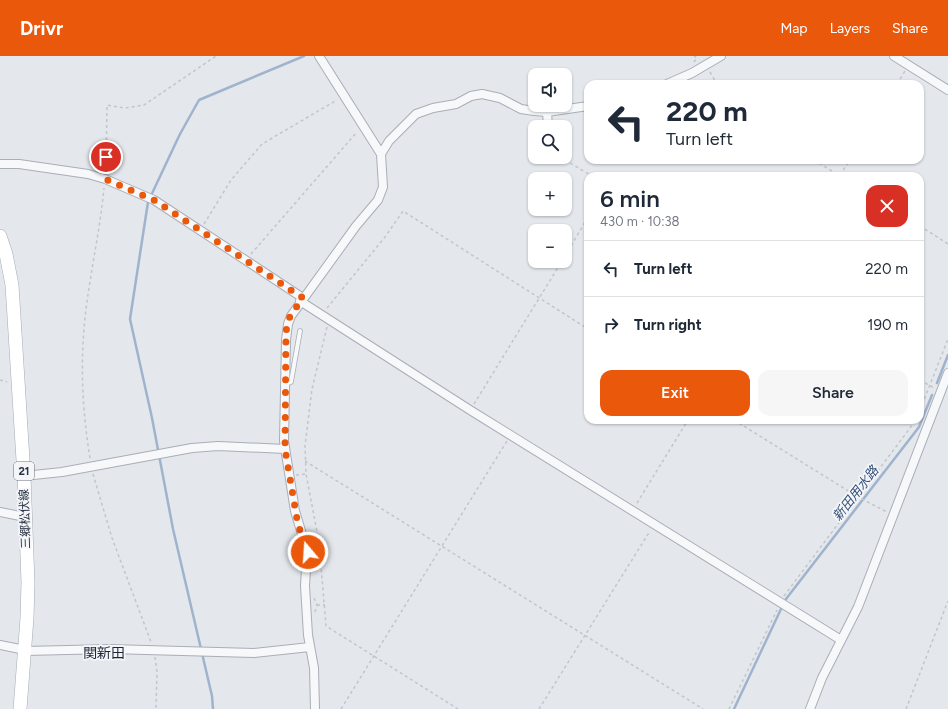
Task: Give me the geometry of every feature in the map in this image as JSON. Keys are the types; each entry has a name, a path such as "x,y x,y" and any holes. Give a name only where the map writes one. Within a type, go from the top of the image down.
{"main road":[{"name":"三郷松伏線","path":"0,236 6,254 12,285 24,476 28,583 25,651 20,709"}],"street":[{"path":"315,709 314,668 310,647 305,586 308,552 298,525 285,449 285,384 288,324 302,300 382,194 383,187 381,154 319,56"},
{"path":"675,80 721,56"},
{"path":"894,56 948,90"},
{"path":"381,154 389,141 416,114 432,108 456,104 471,96 490,95 521,109 528,110"},
{"path":"572,108 584,107"},
{"path":"547,112 548,120"},
{"path":"0,164 19,164 62,169 105,179 154,200 246,260 302,300 319,315 841,640"},
{"path":"810,709 822,678 858,607 948,373"},
{"path":"24,476 91,467 192,448 218,446 285,449"},
{"path":"0,512 25,517"},
{"path":"0,645 25,651 110,649 254,653 310,647"}],"lane":[{"path":"285,384 291,382 293,375 300,331"}],"path":[{"path":"156,709 158,698 154,650 112,538 91,467 84,404 83,345 88,297 101,224 105,179 107,105 125,108 144,105 216,56"},
{"path":"706,65 715,80"},
{"path":"200,231 231,180 262,144 344,95"},
{"path":"246,260 363,126"},
{"path":"572,164 585,172"},
{"path":"820,164 834,172"},
{"path":"319,315 325,310 385,237 403,211 584,326"},
{"path":"572,244 584,224"},
{"path":"924,229 948,244"},
{"path":"470,410 558,268"},
{"path":"330,322 312,389 305,446 306,474 319,542 326,626 458,709"},
{"path":"924,399 948,339"},
{"path":"924,383 941,392"},
{"path":"632,510 686,424"},
{"path":"740,424 858,497 894,516"},
{"path":"729,709 780,603 913,424"},
{"path":"341,709 511,435"},
{"path":"305,461 585,634 703,709"},
{"path":"299,474 306,474"},
{"path":"539,709 654,523"},
{"path":"906,709 948,601"},
{"path":"317,605 325,605"}],"waterway":[{"path":"213,709 212,696 173,529 152,418 130,319 148,202 180,134 199,100 304,56"},
{"name":"新田用水路","path":"937,383 948,355"},
{"name":"新田用水路","path":"924,415 932,395"},
{"name":"新田用水路","path":"786,599 920,424"},
{"name":"新田用水路","path":"734,709 781,609"}],"district":[{"name":"関新田","path":"104,653"}],"route":[{"path":"106,157 105,179 154,200 303,298 290,316 286,331 284,441 298,525 308,552"}]}
